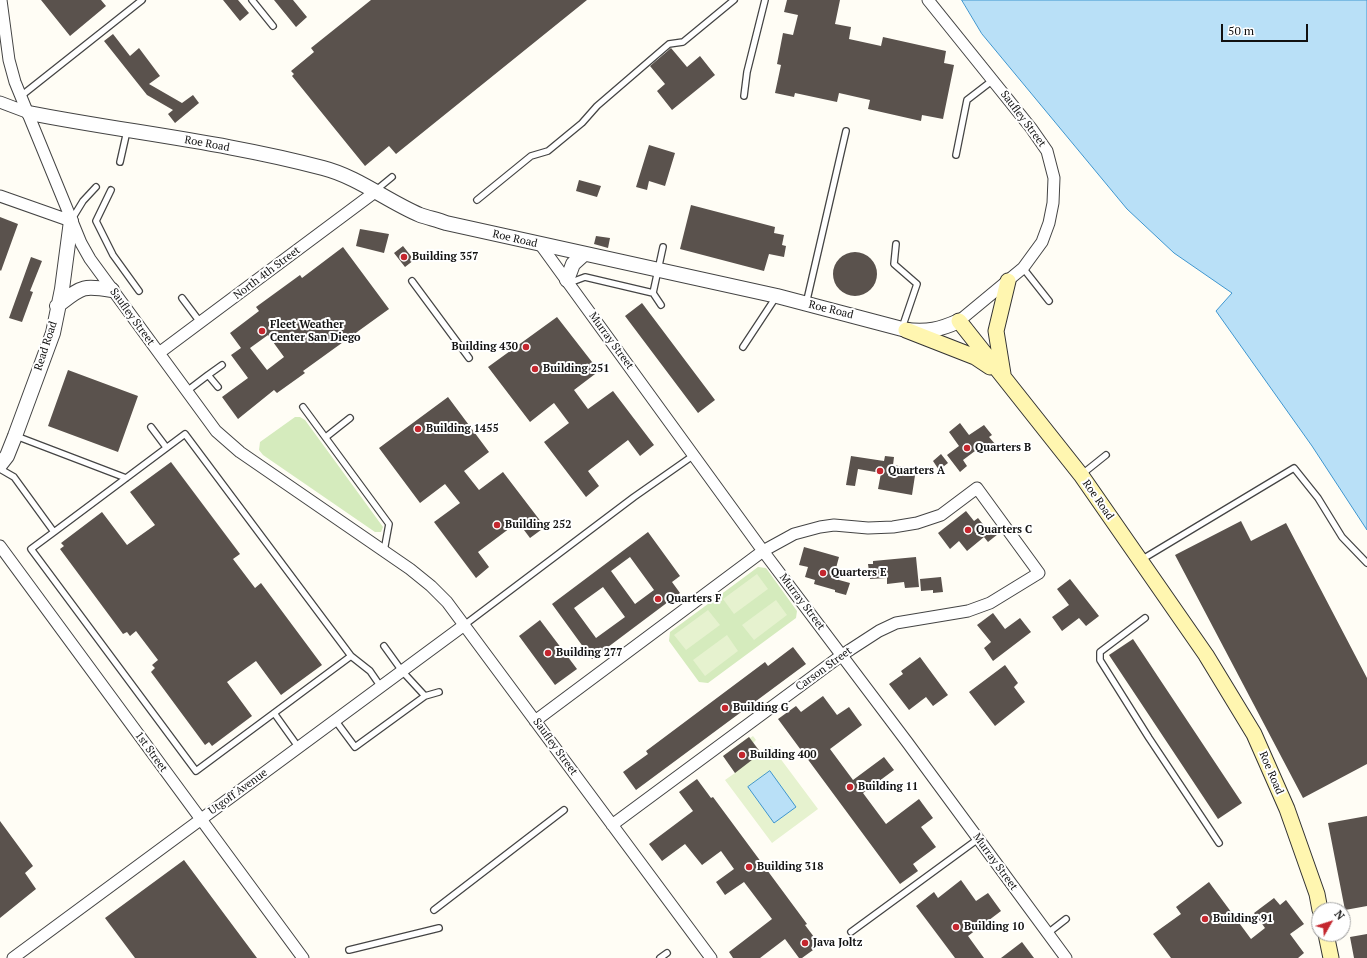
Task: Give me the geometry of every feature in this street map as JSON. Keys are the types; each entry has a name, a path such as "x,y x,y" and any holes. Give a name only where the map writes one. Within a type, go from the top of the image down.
{"main road":[{"path":"1003,377 996,331 1008,280"},
{"name":"Roe Road","path":"959,321 1081,475 1206,655 1254,734 1286,809 1317,894 1318,902"},
{"path":"904,329 975,357 1003,377"},
{"path":"1328,942 1331,958"}],"street":[{"name":"Saufley Street","path":"1,0 4,57 29,113 71,221 90,259 186,391 216,431 240,452 431,586 447,602 463,626 536,721 711,958"},
{"name":"Saufley Street","path":"928,0 993,80 1047,151 1054,178 1053,203 1049,224 1042,242 1023,268 959,321"},
{"path":"0,102 29,113"},
{"name":"Roe Road","path":"29,113 206,143 324,168 357,180 375,192 427,217 584,254 777,296 904,329 927,332 941,329 959,321"},
{"name":"North 4th Street","path":"159,353 375,192"},
{"path":"0,196 71,221"},
{"name":"Read Road","path":"0,465 7,456 53,333 57,306 62,289 71,221"},
{"name":"Murray Street","path":"540,244 763,551 842,655 1066,958"},
{"path":"568,282 573,264 584,254"},
{"path":"57,306 78,290 90,286 112,290"},
{"name":"Carson Street","path":"612,825 842,655 879,630 896,623 968,611 990,603 1039,573 977,488 941,515 917,523 893,527 868,528 834,525 820,527 794,534 763,551"},
{"name":"1st Street","path":"0,546 303,958"},
{"path":"536,721 763,551"},
{"name":"Utgoff Avenue","path":"14,958 463,626"}],"lane":[{"path":"21,96 142,0"},
{"path":"252,0 273,26"},
{"path":"477,200 531,156 548,151 582,124 597,106 669,44 683,42 734,0"},
{"path":"744,96 747,72 765,0"},
{"path":"956,155 967,100 993,80"},
{"path":"120,162 127,129"},
{"path":"806,304 846,131"},
{"path":"375,192 392,176"},
{"path":"71,221 83,201 96,187"},
{"path":"111,190 96,221 113,255 139,291"},
{"path":"896,244 894,264 916,284 904,329"},
{"path":"653,293 663,247"},
{"path":"1023,268 1049,301"},
{"path":"568,282 585,277 653,293 661,305"},
{"path":"412,281 469,358"},
{"path":"743,347 777,296"},
{"path":"182,298 200,322"},
{"path":"186,391 222,365"},
{"path":"208,375 218,387"},
{"path":"303,406 389,524 384,552"},
{"path":"326,437 350,418"},
{"path":"151,427 166,447"},
{"path":"350,656 196,771 31,549 185,434 350,656 370,671 381,687"},
{"path":"15,436 126,478"},
{"path":"463,626 634,497 694,455"},
{"path":"1081,475 1106,455"},
{"path":"1141,560 1294,468 1318,498 1342,537 1367,563"},
{"path":"0,469 14,477 54,532"},
{"path":"1145,618 1100,652 1100,660 1149,738 1219,843"},
{"path":"384,646 402,671 425,696"},
{"path":"335,720 355,747 425,696 439,692"},
{"path":"274,713 299,748"},
{"path":"434,910 564,810"},
{"path":"852,932 978,839"},
{"path":"1048,933 1066,919"},
{"path":"349,950 439,928"},
{"path":"660,958 667,953"}],"green space":[{"path":"295,417 300,417 305,420 383,527 381,532 375,532 263,455 259,450 260,442"},
{"path":"758,567 766,568 797,611 796,618 708,683 699,682 669,641 670,632"},
{"path":"757,574 768,589 734,614 723,599"},
{"path":"776,600 787,615 754,640 742,625"},
{"path":"708,610 720,625 686,650 674,635"},
{"path":"727,635 738,651 705,676 693,660"},
{"path":"753,736 756,740 753,743 761,753 771,746 818,809 772,843 725,780 735,773 723,756 749,737 750,738"}],"water":[{"path":"962,0 1367,0 1367,530 1312,446 1216,311 1232,293 1174,253 1127,209 982,34"},
{"path":"770,771 796,807 774,823 748,787"}],"building":[{"path":"41,0 101,0 106,6 70,36"},
{"path":"223,0 238,0 249,13 240,21"},
{"path":"274,0 293,0 307,17 296,27"},
{"path":"371,0 587,0 396,154 389,146 365,166 292,76 294,74 291,71 314,52 311,48"},
{"path":"787,0 840,0 835,24 851,27 849,39 881,46 883,37 946,51 944,63 954,65 943,119 922,115 921,121 868,109 870,100 839,93 837,102 795,93 794,97 775,93 781,65 777,64 783,33 793,35 798,15 784,12"},
{"path":"113,34 130,56 139,48 160,76 149,84 182,103 193,95 199,103 175,123 168,114 173,110 147,95 104,41"},
{"path":"671,48 687,67 700,56 715,75 672,110 657,91 665,84 650,66"},
{"path":"649,145 675,153 665,186 649,181 647,190 636,187"},
{"path":"579,180 601,186 597,197 576,191"},
{"path":"691,205 775,227 774,233 784,235 782,245 786,246 784,257 769,254 764,271 680,249"},
{"path":"0,217 18,224 1,271 0,270"},
{"path":"360,229 389,234 384,253 356,246"},
{"path":"596,236 610,238 608,248 594,244"},
{"name":"Building 357","path":"403,246 414,260 405,267 394,253"},
{"name":"Fleet Weather Center San Diego","path":"343,247 389,309 303,371 305,373 277,393 274,390 238,419 222,397 248,378 231,355 241,348 230,333 259,311 256,307 300,275 302,278","holes":["268,335 284,357 267,370 250,348"]},
{"path":"855,252 867,256 873,262 877,274 873,286 867,292 855,296 843,292 837,286 833,274 837,262 843,256"},
{"path":"31,257 42,261 30,291 33,292 22,322 9,318"},
{"path":"642,303 715,400 698,413 625,316"},
{"path":"557,317 599,371 574,390 588,409 613,391 654,445 640,456 628,440 588,471 599,486 586,497 544,442 569,423 554,403 530,422 488,367"},
{"path":"68,370 138,396 118,452 48,426"},
{"path":"448,397 489,452 464,471 479,490 503,472 545,527 530,538 518,522 478,552 489,567 476,578 434,522 460,503 445,484 420,503 379,448"},
{"name":"Quarters B","path":"960,423 969,435 984,425 992,435 989,437 996,445 988,451 983,445 963,460 967,466 960,472 947,455 959,446 949,432"},
{"path":"941,454 948,463 939,470 933,461"},
{"name":"Quarters A","path":"851,456 884,461 885,456 894,457 893,465 916,469 912,495 878,489 881,473 858,469 855,486 846,485"},
{"path":"171,462 240,554 233,559 255,588 261,583 322,665 281,695 256,661 227,682 252,716 212,746 209,742 205,745 151,672 155,668 152,665 158,660 136,631 130,636 127,632 123,634 60,549 64,546 61,543 102,512 127,545 155,525 130,492"},
{"name":"Quarters C","path":"966,511 974,521 978,518 986,528 990,525 998,534 988,542 984,537 967,551 959,541 950,549 938,533"},
{"path":"1241,521 1251,541 1286,523 1367,678 1367,764 1303,798 1175,555"},
{"name":"Quarters F","path":"648,532 680,576 672,582 680,593 592,659 552,604","holes":["630,557 654,590 635,604 611,571","603,587 625,617 596,638 574,608"]},
{"name":"Quarters E","path":"804,547 839,557 836,568 841,569 839,580 850,583 846,595 814,584 815,580 805,577 808,567 799,565"},
{"path":"916,557 919,587 905,588 904,582 887,584 887,578 870,579 868,564 873,564 873,561"},
{"path":"941,577 943,592 933,593 933,590 921,591 920,579"},
{"path":"1070,579 1099,616 1086,626 1079,618 1062,631 1052,617 1069,605 1057,589"},
{"path":"993,613 1005,629 1020,618 1031,632 993,661 984,648 991,642 977,625"},
{"name":"Building 277","path":"540,620 577,669 555,685 519,636"},
{"path":"1133,639 1242,803 1218,819 1109,655"},
{"name":"Building G","path":"793,647 806,664 636,790 623,772 648,754 646,751 765,662 768,666"},
{"path":"920,657 948,695 933,706 926,697 909,710 889,684 903,674 901,671"},
{"path":"1005,665 1018,683 1014,687 1025,702 995,726 969,692"},
{"name":"Building 11","path":"823,696 837,715 849,707 862,725 830,749 853,780 884,757 894,770 863,793 886,824 919,799 933,818 921,827 936,847 913,864 918,871 900,884 778,719 796,706 801,712"},
{"name":"Building 400","path":"749,737 761,753 735,773 723,756"},
{"name":"Building 318","path":"697,779 711,798 713,797 807,924 805,925 820,945 802,958 799,958 785,939 760,958 733,958 729,952 772,919 744,882 725,895 716,882 734,869 721,851 702,865 685,844 662,861 649,844 693,811 679,792"},
{"path":"1367,816 1367,906 1351,909 1351,902 1343,902 1328,823"},
{"path":"0,821 33,866 25,873 36,889 0,918"},
{"path":"184,860 257,958 135,958 105,918"},
{"name":"Building 10","path":"961,880 976,901 988,893 1001,911 968,936 984,958 955,958 916,906 934,892 938,898"},
{"name":"Building 91","path":"1209,882 1251,939 1265,928 1254,913 1274,898 1280,905 1286,900 1304,924 1290,934 1304,953 1298,958 1171,958 1153,934 1181,914 1176,907"},
{"path":"1367,934 1367,958 1354,958 1351,937"},
{"name":"Building 10","path":"1022,942 1034,958 1001,958"}],"place":[{"name":"Building 357","path":"404,257"},
{"name":"Fleet Weather Center San Diego","path":"262,331"},
{"name":"Building 430","path":"526,347"},
{"name":"Building 251","path":"535,369"},
{"name":"Building 1455","path":"418,429"},
{"name":"Quarters B","path":"967,448"},
{"name":"Quarters A","path":"880,471"},
{"name":"Building 252","path":"497,525"},
{"name":"Quarters C","path":"968,530"},
{"name":"Quarters E","path":"823,573"},
{"name":"Quarters F","path":"658,599"},
{"name":"Building 277","path":"548,653"},
{"name":"Building G","path":"725,708"},
{"name":"Building 400","path":"742,755"},
{"name":"Building 11","path":"850,787"},
{"name":"Building 318","path":"749,867"},
{"name":"Building 91","path":"1205,919"},
{"name":"Building 10","path":"956,927"},
{"name":"Java Joltz","path":"805,943"}]}
